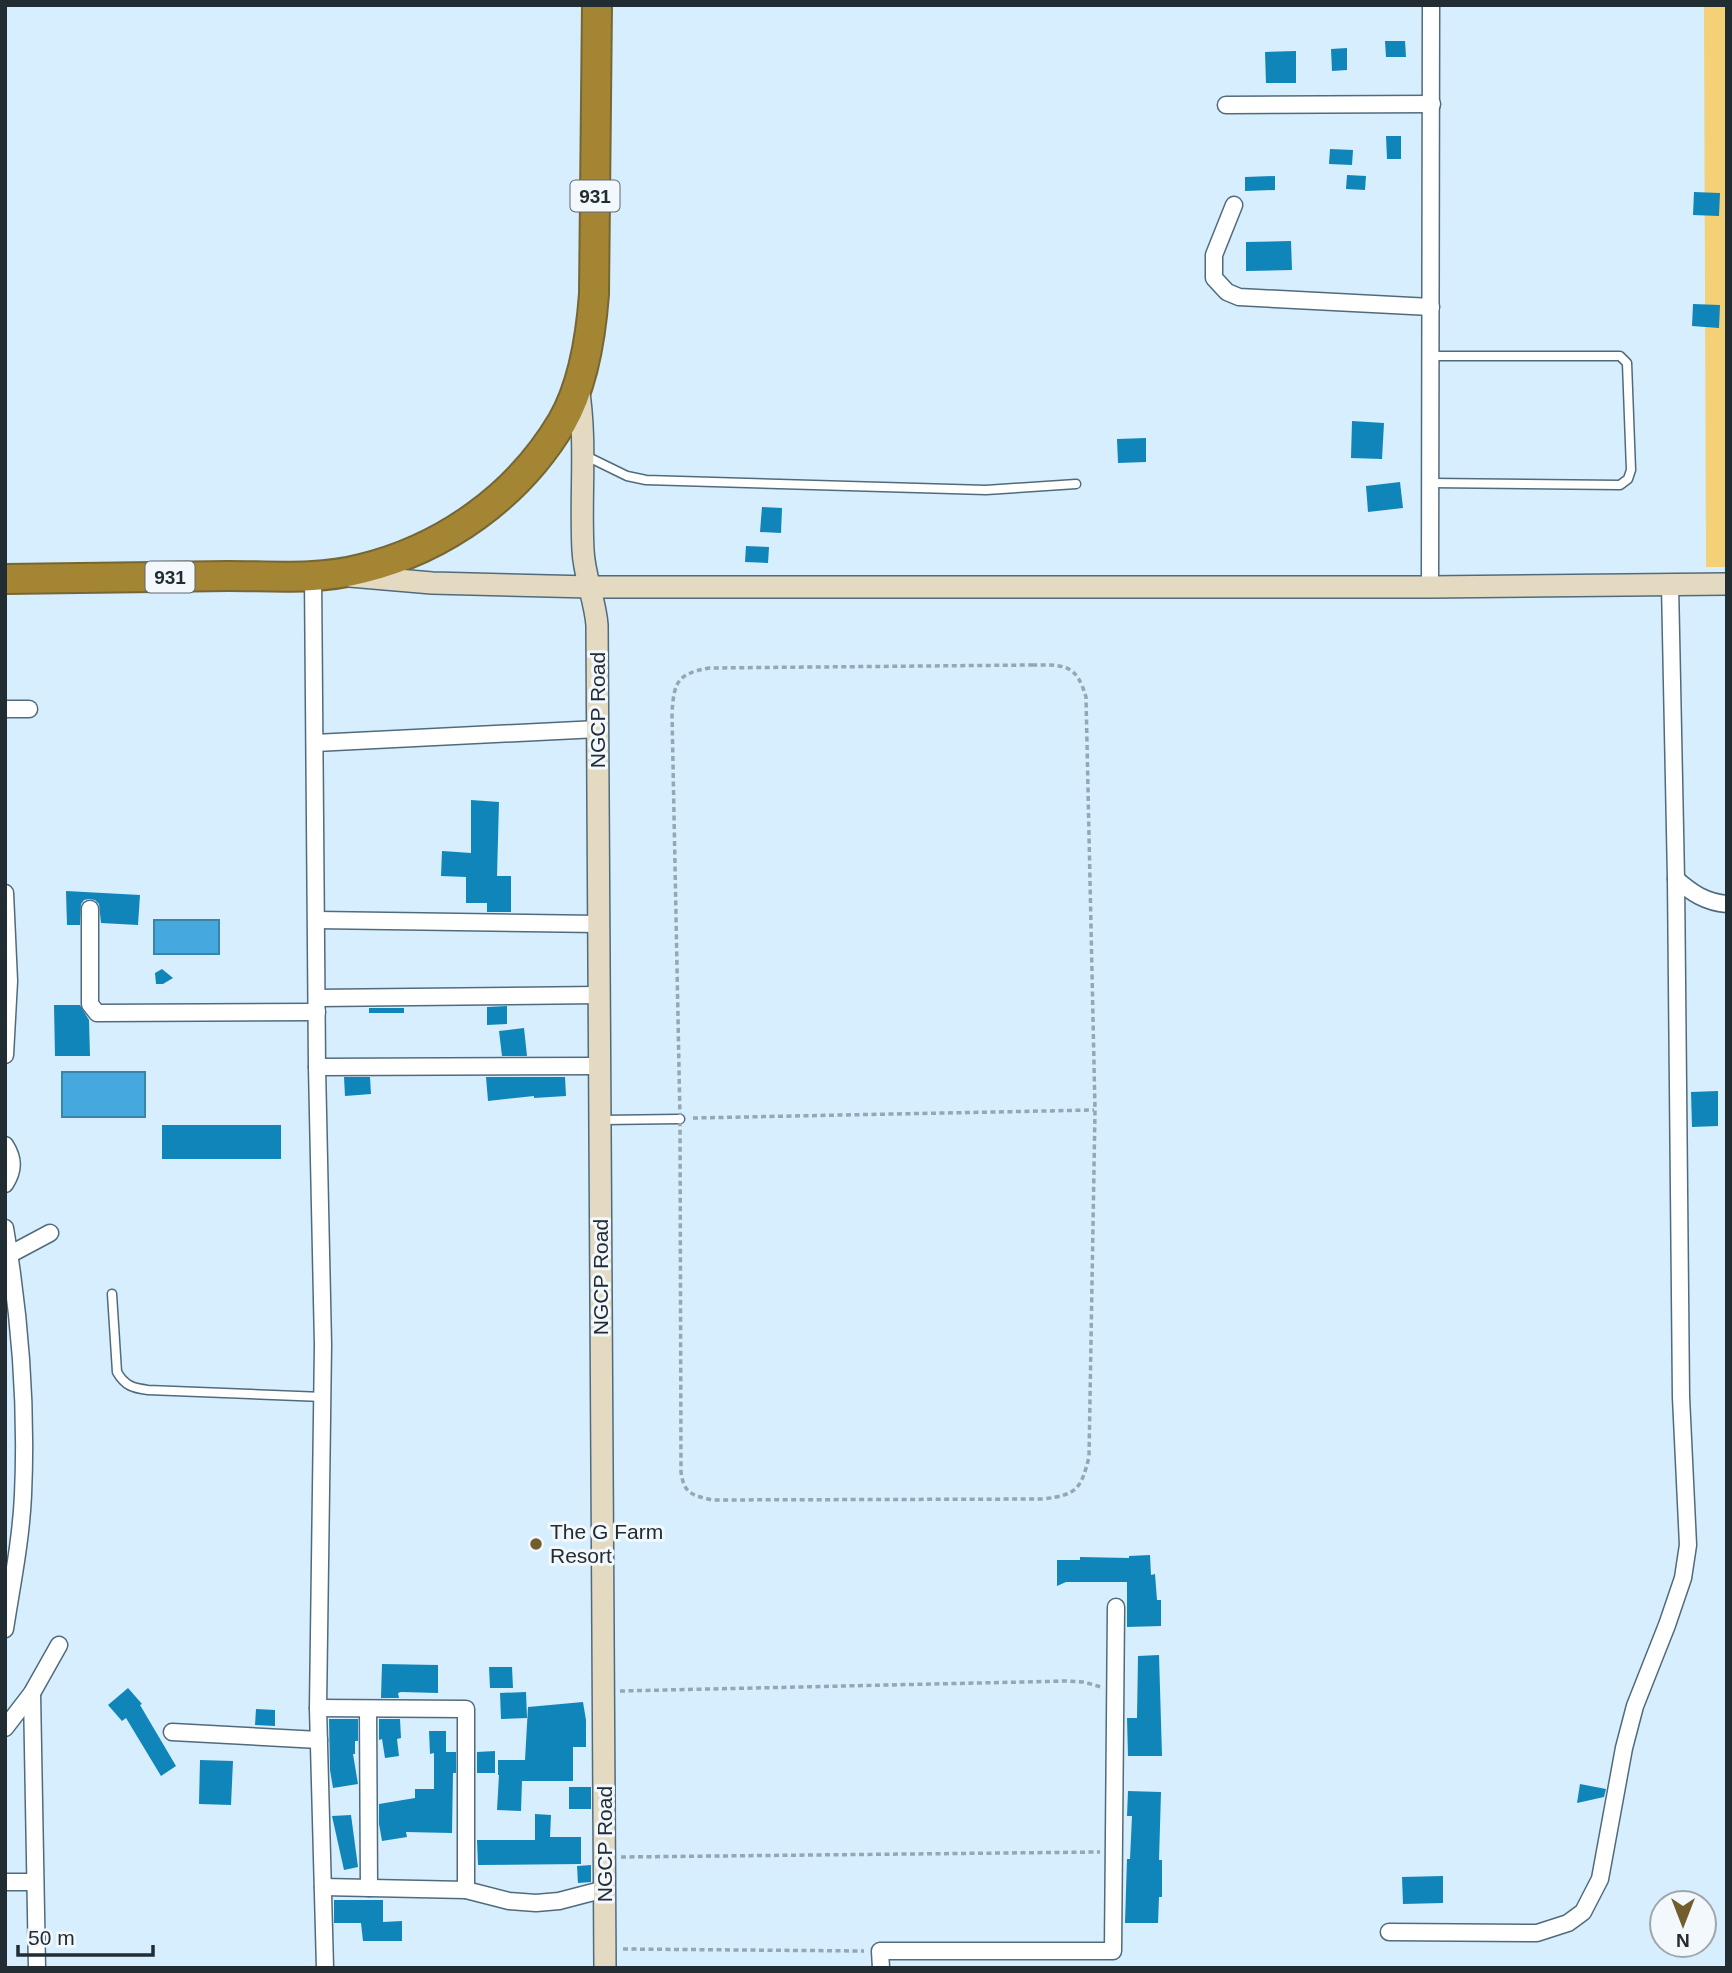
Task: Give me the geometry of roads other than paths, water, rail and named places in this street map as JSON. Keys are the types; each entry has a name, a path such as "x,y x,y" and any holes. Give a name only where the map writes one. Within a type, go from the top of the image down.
{"highway":[{"name":"931","path":"5,579 324,575 360,569 401,557 448,535 477,517 507,491 563,421 578,384 590,339 594,294 597,5"}],"main road":[{"name":"NGCP Road","path":"578,384 582,410 583,548 597,625 605,1958"},
{"path":"324,575 432,583 590,587 1430,587 1727,584"}],"street":[{"path":"1430,587 1431,5"},
{"path":"1226,105 1432,104"},
{"path":"1234,205 1214,255 1214,278 1227,292 1239,298 1431,307"},
{"path":"324,575 315,743 323,1397 318,1708 326,1968"},
{"path":"1389,1932 1537,1933 1568,1923 1583,1912 1600,1878 1624,1748 1635,1706 1683,1578 1688,1545 1681,1397 1670,584"},
{"path":"5,709 29,709"},
{"path":"315,743 598,729"},
{"path":"1676,879 1706,901 1727,904"},
{"path":"5,893 9,981 5,1055"},
{"path":"90,909 90,1004 97,1013 600,995"},
{"path":"317,920 599,924"},
{"path":"317,1067 600,1066"},
{"path":"5,1144 13,1164 5,1184"},
{"path":"5,1228 19,1317 25,1433 18,1548 5,1629"},
{"path":"8,1256 50,1233"},
{"path":"5,1508 23,1497"},
{"path":"881,1968 880,1951 1113,1951 1116,1607"},
{"path":"5,1728 32,1693 59,1645"},
{"path":"32,1693 37,1968"},
{"path":"318,1708 466,1709 466,1890"},
{"path":"368,1709 369,1888"},
{"path":"172,1732 319,1740"},
{"path":"5,1882 35,1882"},
{"path":"323,1887 466,1890 509,1901 536,1903 559,1901 605,1889"}],"lane":[{"path":"1431,356 1619,356 1627,363 1632,470 1628,479 1620,485 1431,484"},
{"path":"583,454 627,476 646,480 986,490 1076,484"},
{"path":"600,1120 680,1119"},
{"path":"112,1294 117,1372 122,1381 130,1387 323,1397"}],"water":[{"path":"154,920 219,920 219,954 154,954"},
{"path":"62,1072 145,1072 145,1117 62,1117"}],"place":[{"name":"The G Farm Resort","path":"536,1544"}]}
